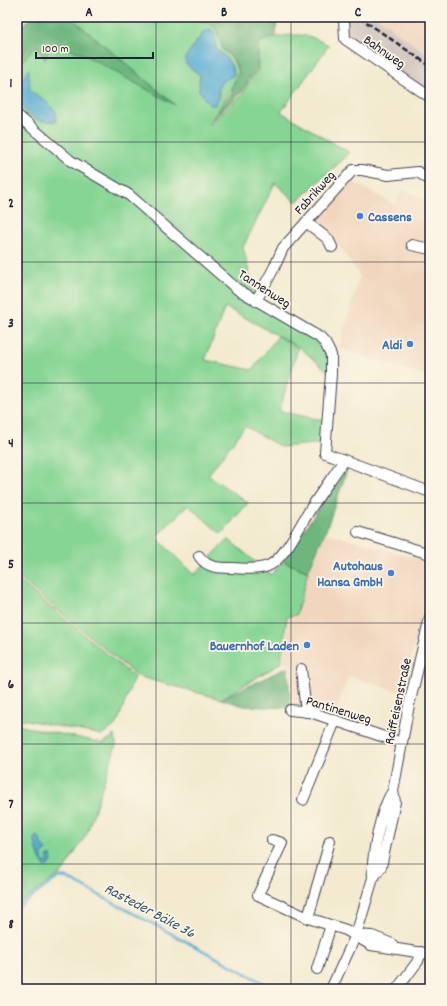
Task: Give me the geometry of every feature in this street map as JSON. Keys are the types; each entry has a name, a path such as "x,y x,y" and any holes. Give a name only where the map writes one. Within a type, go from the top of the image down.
{"street":[{"name":"Bahnweg","path":"341,17 344,19 345,39 430,98"},
{"name":"Tannenweg","path":"17,115 71,161 129,195 237,289 319,337 329,350 331,374 325,453 430,492"},
{"name":"Fabrikweg","path":"256,301 283,248 353,170 362,170 388,175 418,172 430,180"},
{"path":"306,222 328,239 332,247"},
{"path":"412,245 430,249"},
{"path":"199,556 210,566 219,568 256,568 268,566 281,555 344,460"},
{"path":"358,532 430,554"},
{"name":"Raiffeisenstraße","path":"331,989 356,935 373,878 381,867 395,802 393,791 402,743 430,618"},
{"path":"301,669 306,712"},
{"name":"Pantinenweg","path":"290,710 306,712 402,743"},
{"path":"303,800 335,721"},
{"path":"272,840 282,843 258,895 308,918 356,935 370,945 400,948 425,953 397,989"},
{"path":"308,918 330,841"},
{"path":"317,969 331,925"}],"shaded area":[{"path":"342,17 376,17 430,56 430,93 349,40"},
{"path":"376,17 430,17 430,55 394,31"},
{"path":"352,181 395,205 403,190 430,201 430,377 339,348 360,276 330,233 318,220"},
{"path":"327,533 430,562 430,583 403,693 348,676 334,718 292,708 291,666 283,662 289,619 297,616 309,572"}],"green space":[{"path":"31,17 70,17 175,105 79,52 50,45 45,60 37,45 17,67 17,29 20,29"},
{"path":"70,17 195,17 201,22 209,22 216,29 223,50 232,58 239,72 230,92 208,126 243,94 249,81 258,71 258,43 276,37 302,35 329,45 281,112 350,153 296,202 275,183 243,247 256,301 325,343 331,374 299,347 225,307 205,360 252,370 278,336 298,348 279,411 327,421 326,443 281,447 245,426 208,475 248,503 221,534 188,505 156,537 194,575 228,539 271,575 283,561 308,572 296,615 287,617 281,663 221,699 137,676 17,576 17,67 37,44 46,59 49,45 79,52 173,103","holes":["210,29 214,32 216,49 230,64 234,71 234,75 221,81 218,88 220,98 209,105 199,84 200,75 193,70 191,49 204,32"]},
{"path":"195,17 277,17 276,36 258,43 257,70 248,80 242,92 211,121 232,93 234,82 239,72 233,58 223,49 216,29 209,22 201,22"},
{"path":"350,462 326,530 308,572 283,561"},
{"path":"17,579 134,677 117,724 102,735 17,718"},
{"path":"288,667 290,708 244,706 221,699"},
{"path":"17,725 103,743 115,735 116,745 87,833 63,872 17,905"}],"water":[{"path":"210,29 214,32 216,49 228,60 234,75 221,82 215,105 209,105 199,90 200,75 186,64 186,56 204,32"},
{"path":"29,69 30,91 45,100 56,112 56,122 36,119 23,108 19,95 21,82"},
{"path":"36,836 40,838 41,844 47,850 42,854 42,859 45,863 49,861 47,857 51,855 52,862 46,867 38,854 34,839"}],"waterway":[{"name":"Rasteder Bäke 36","path":"17,908 55,880 60,877 67,878 275,989"}],"railway":[{"path":"359,17 430,66"}],"place":[{"name":"Cassens","path":"360,216"},
{"name":"Aldi","path":"410,344"},
{"name":"Autohaus Hansa GmbH","path":"391,573"},
{"name":"Bauernhof Laden","path":"307,645"}]}
